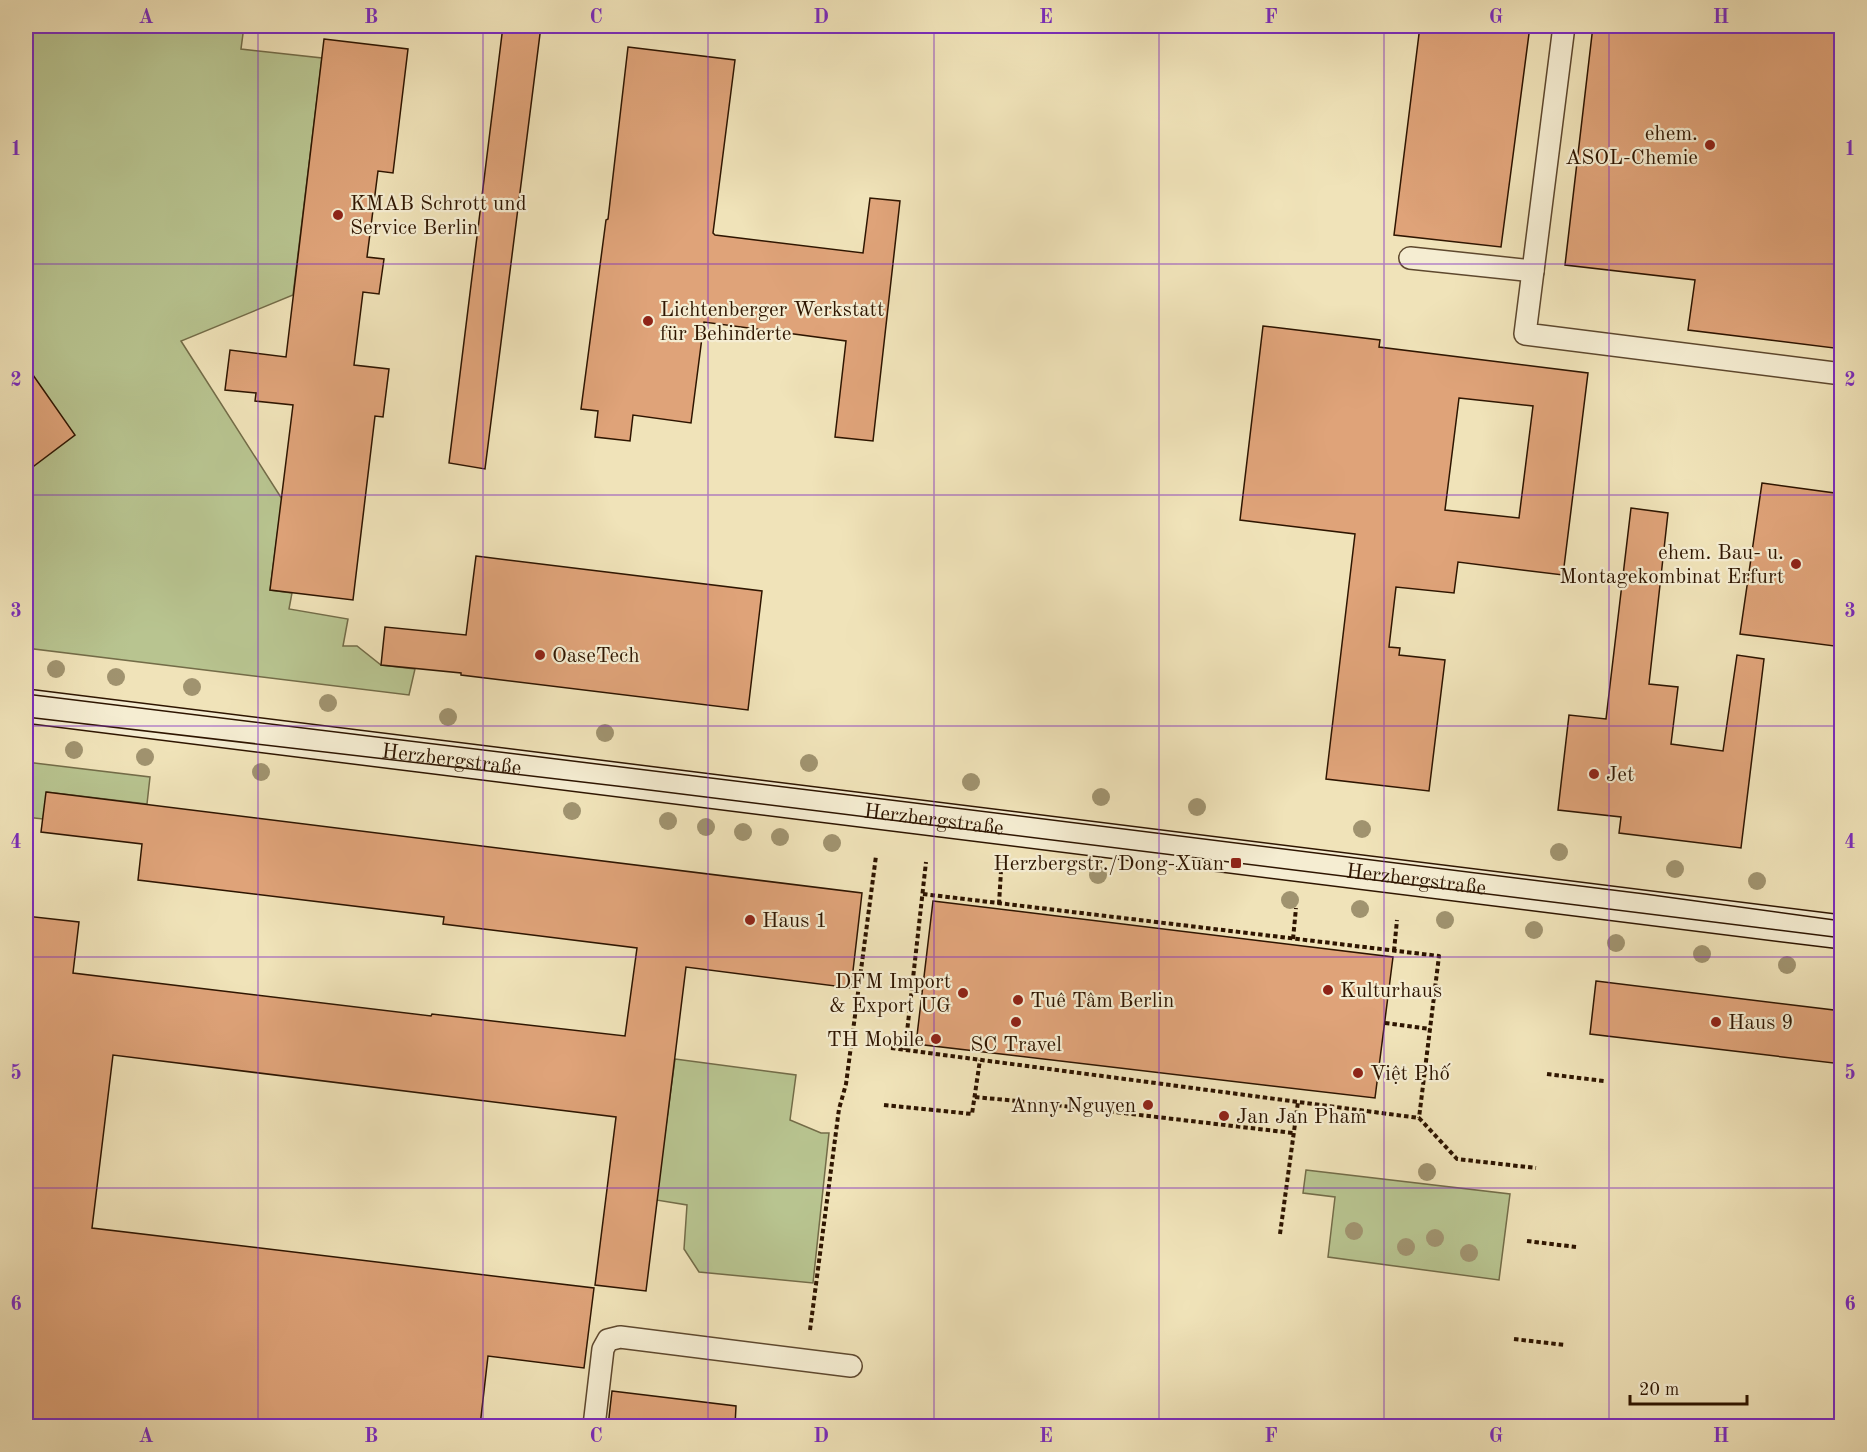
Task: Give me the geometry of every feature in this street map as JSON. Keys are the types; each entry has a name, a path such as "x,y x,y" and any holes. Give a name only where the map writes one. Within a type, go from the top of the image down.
{"street":[{"name":"Herzbergstraße","path":"26,706 1842,932"}],"lane":[{"path":"1564,26 1525,334 1842,374"},
{"path":"1410,258 1533,271"},
{"path":"594,1426 603,1348 608,1340 620,1337 851,1366"}],"path":[{"path":"806,1360 839,1109 846,1084 866,945 876,856"},
{"path":"905,1050 926,862"},
{"path":"999,904 1001,871"},
{"path":"923,894 1439,956 1419,1118"},
{"path":"1293,939 1296,908"},
{"path":"1394,951 1397,920"},
{"path":"1385,1023 1430,1029"},
{"path":"934,1054 936,1046"},
{"path":"891,1048 1419,1118 1457,1159 1536,1168"},
{"path":"884,1105 972,1114 980,1060"},
{"path":"1547,1074 1604,1081"},
{"path":"975,1097 1293,1133"},
{"path":"1280,1234 1298,1102"},
{"path":"1527,1241 1576,1247"},
{"path":"1514,1339 1565,1345"}],"green space":[{"path":"26,26 244,26 241,49 322,58 293,295 181,341 282,499 270,590 292,593 289,609 348,619 343,646 357,646 381,665 415,669 409,695 26,648"},
{"path":"26,762 150,777 147,804 47,792 43,819 26,817"},
{"path":"675,1059 796,1075 790,1120 821,1133 829,1133 813,1283 699,1272 684,1249 687,1205 656,1200"},
{"path":"1306,1170 1510,1194 1499,1280 1328,1257 1335,1197 1303,1193"}],"building":[{"path":"503,26 541,26 485,469 449,463"},
{"path":"1420,26 1530,26 1501,247 1394,235"},
{"name":"ehem. ASOL-Chemie","path":"1593,26 1842,26 1842,349 1688,330 1695,280 1565,265"},
{"path":"324,39 408,49 393,173 378,171 367,257 384,259 379,294 363,292 354,365 389,369 383,417 375,416 353,600 270,590 293,405 255,401 256,393 225,390 230,350 286,357"},
{"path":"628,47 735,60 713,233 715,235 863,253 870,198 900,201 873,441 835,437 846,341 704,322 691,423 633,415 630,441 595,437 598,411 581,409 606,220 608,219"},
{"path":"1263,326 1380,340 1379,347 1588,373 1563,575 1458,562 1454,593 1396,587 1389,647 1400,648 1399,655 1445,660 1429,791 1326,779 1355,534 1240,520","holes":["1459,398 1533,406 1519,518 1445,510"]},
{"path":"26,365 75,435 26,472"},
{"name":"ehem. Bau- u. Montagekombinat Erfurt","path":"1762,483 1842,494 1842,647 1740,634"},
{"path":"1631,508 1668,513 1649,684 1678,687 1671,744 1723,751 1737,655 1764,659 1741,848 1619,833 1621,817 1558,810 1569,715 1606,719"},
{"path":"476,556 762,591 748,710 381,665 385,627 466,635"},
{"path":"46,792 862,893 851,988 686,967 646,1291 595,1285 616,1117 113,1055 92,1228 594,1288 584,1368 488,1356 480,1426 129,1426 72,1419 71,1426 26,1426 26,916 79,922 73,973 431,1016 432,1014 625,1036 637,948 443,924 444,917 138,880 142,844 41,832"},
{"path":"933,901 1393,957 1375,1098 916,1044"},
{"name":"Haus 9","path":"1596,981 1842,1011 1842,1064 1590,1034"},
{"path":"612,1391 736,1406 735,1426 608,1426"}],"tram line":[{"path":"26,694 1645,894 1842,921"},
{"path":"26,717 625,787 1842,938"}],"place":[{"name":"ehem. ASOL-Chemie","path":"1710,145"},
{"name":"KMAB Schrott und Service Berlin","path":"338,215"},
{"name":"Lichtenberger Werkstatt für Behinderte","path":"648,321"},
{"name":"ehem. Bau- u. Montagekombinat Erfurt","path":"1796,564"},
{"name":"OaseTech","path":"540,655"},
{"name":"Jet","path":"1594,774"},
{"name":"Herzbergstr./Dong-Xuan","path":"1236,863"},
{"name":"Haus 1","path":"750,920"},
{"name":"Kulturhaus","path":"1328,990"},
{"name":"DFM Import & Export UG","path":"963,993"},
{"name":"Tuê Tâm Berlin","path":"1018,1000"},
{"name":"SC Travel","path":"1016,1022"},
{"name":"Haus 9","path":"1716,1022"},
{"name":"TH Mobile","path":"936,1039"},
{"name":"Việt Phố","path":"1358,1073"},
{"name":"Anny Nguyen","path":"1148,1105"},
{"name":"Jan Jan Pham","path":"1224,1116"}]}
